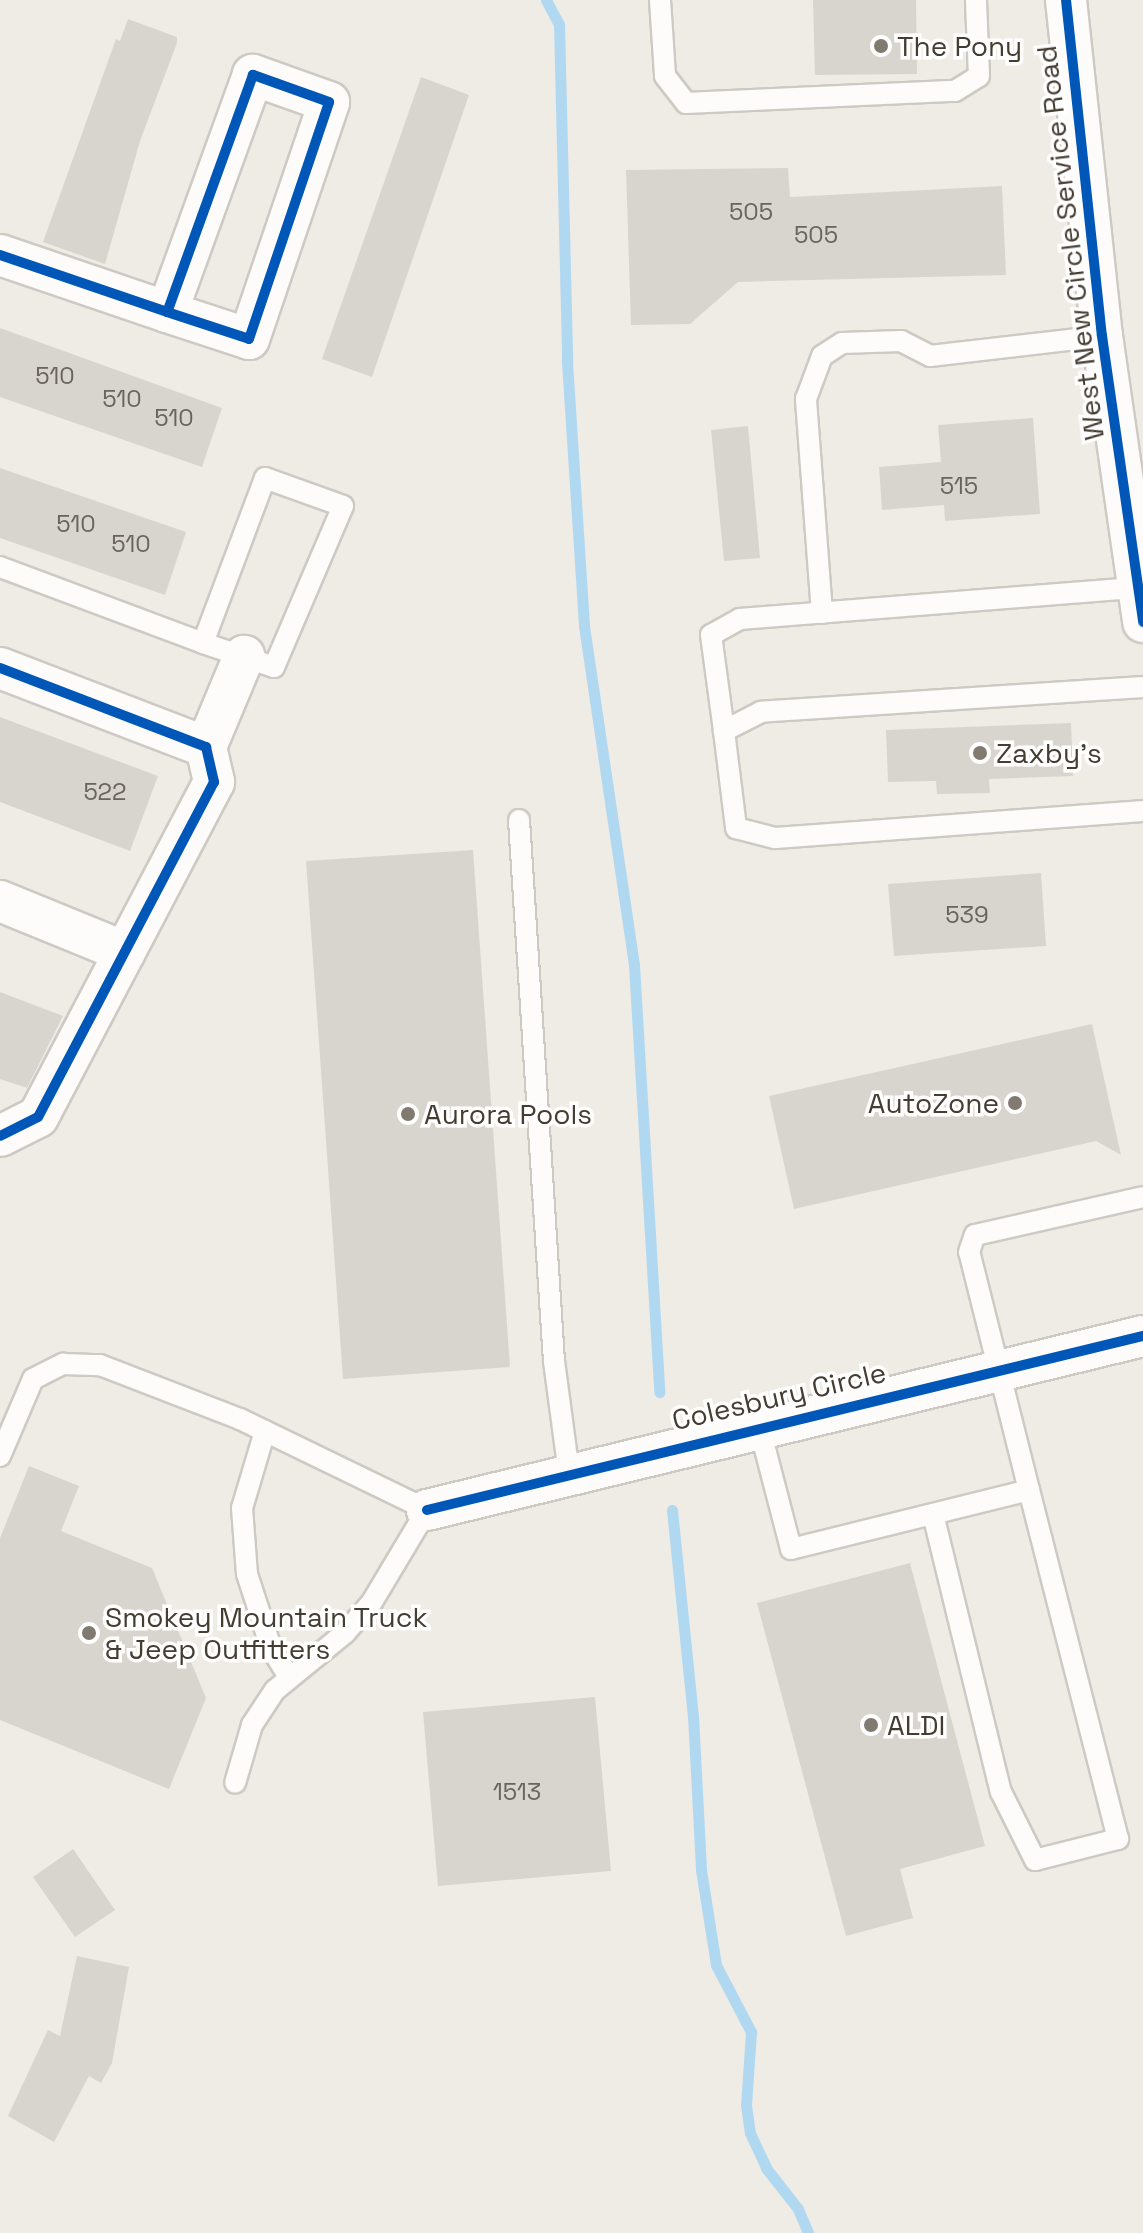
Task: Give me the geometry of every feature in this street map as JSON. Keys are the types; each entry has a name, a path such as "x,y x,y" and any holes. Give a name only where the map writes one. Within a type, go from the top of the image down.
{"street":[{"name":"West New Circle Service Road","path":"1066,0 1102,336 1142,599"},
{"path":"0,255 167,312 249,339 329,102 253,75 167,312"},
{"path":"0,1136 38,1117 214,782 206,747 244,656"},
{"path":"0,668 206,747"},
{"path":"0,901 125,952"},
{"name":"Colesbury Circle","path":"427,1510 759,1426 1143,1336"}],"lane":[{"path":"660,0 665,76 686,103 955,91 979,76 976,0"},
{"path":"822,613 806,399 822,356 842,343 901,341 930,356 1102,336"},
{"path":"0,567 203,643 274,667 343,506 265,478 203,643"},
{"path":"1142,599 740,619 711,635 736,828 775,838 1143,811"},
{"path":"724,731 761,712 1143,687"},
{"path":"519,820 554,1361 569,1473"},
{"path":"933,1514 1001,1792 1035,1860 1118,1839 969,1252 975,1235 1143,1197"},
{"path":"0,1456 33,1379 63,1364 100,1365 265,1431 427,1510 372,1602 345,1633 289,1677 252,1725 235,1783"},
{"path":"759,1426 791,1549 1029,1490"},
{"path":"265,1431 242,1508 247,1574 271,1648 289,1677"}],"building":[{"name":"The Pony","path":"813,0 916,0 917,74 815,75"},
{"path":"128,19 177,37 177,43 140,141 105,264 43,242 116,39 120,41"},
{"path":"421,77 469,95 372,377 322,359"},
{"path":"788,168 790,197 1002,186 1006,275 738,282 690,324 631,325 626,170"},
{"path":"0,328 222,408 202,467 0,397"},
{"path":"1033,418 1040,514 945,521 944,505 882,510 879,467 941,462 938,425"},
{"path":"748,426 760,558 724,561 711,430"},
{"path":"0,468 186,532 165,595 0,538"},
{"path":"0,717 158,776 130,851 0,802"},
{"name":"Zaxby's","path":"1071,723 1073,776 989,779 990,793 937,794 936,781 888,782 886,730"},
{"name":"Aurora Pools","path":"473,850 510,1367 343,1379 306,861"},
{"path":"1041,873 1046,946 894,956 888,884"},
{"path":"0,992 63,1016 27,1088 0,1079"},
{"path":"1092,1024 1121,1155 1096,1141 794,1209 769,1096"},
{"name":"Smokey Mountain Truck & Jeep Outfitters","path":"29,1466 79,1486 61,1531 152,1568 206,1698 169,1789 0,1720 0,1538"},
{"name":"ALDI","path":"910,1563 985,1846 900,1869 913,1918 846,1936 757,1603"},
{"path":"595,1697 611,1871 438,1886 423,1712"},
{"path":"73,1849 115,1910 75,1937 33,1877"},
{"path":"77,1956 129,1967 112,2063 101,2083 89,2076 54,2142 8,2116 48,2030 60,2036"}],"waterway":[{"path":"546,0 559,24 567,362 584,626 634,965 659,1392"},
{"path":"672,1510 693,1716 701,1870 716,1965 751,2032 746,2105 750,2133 766,2168 798,2209 808,2233"}],"cycle path":[{"path":"1066,0 1102,336 1143,622"},
{"path":"0,255 167,312 249,339 329,102 253,75 167,312"},
{"path":"0,668 206,747 214,782 38,1117 0,1136"},
{"path":"427,1510 1143,1336"}],"place":[{"name":"The Pony","path":"881,46"},
{"name":"Zaxby's","path":"980,753"},
{"name":"AutoZone","path":"1015,1103"},
{"name":"Aurora Pools","path":"408,1114"},
{"name":"Smokey Mountain Truck & Jeep Outfitters","path":"89,1633"},
{"name":"ALDI","path":"871,1725"}]}
